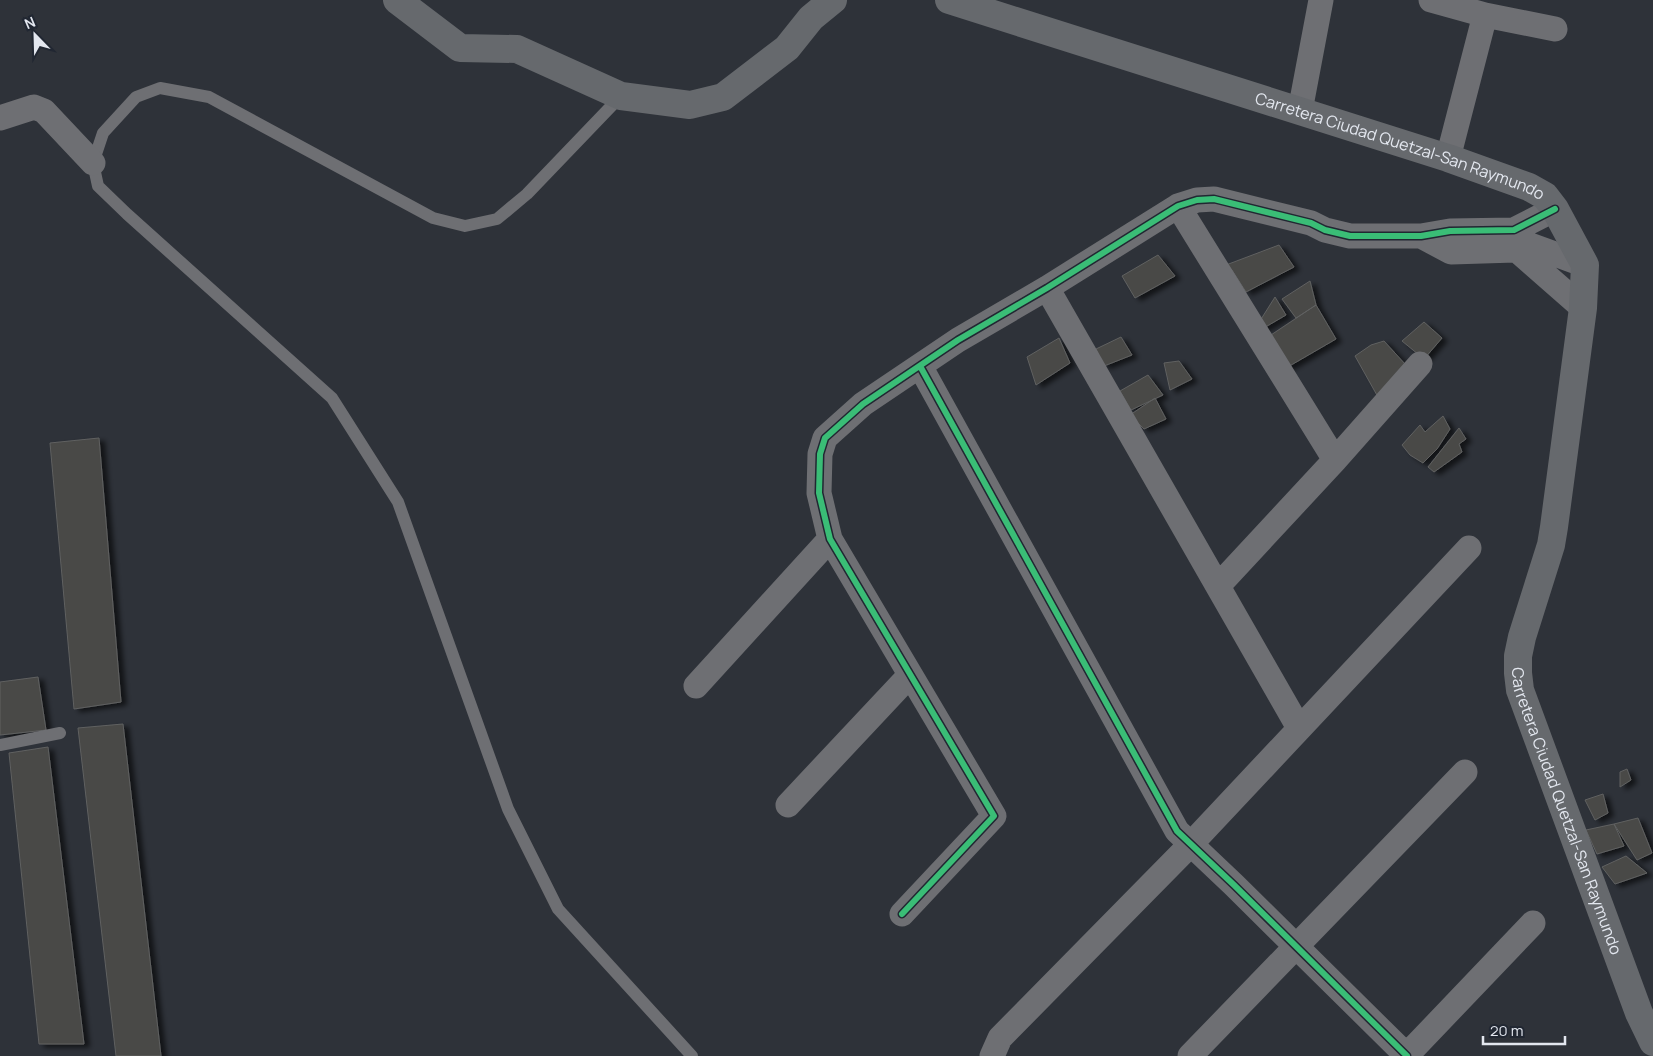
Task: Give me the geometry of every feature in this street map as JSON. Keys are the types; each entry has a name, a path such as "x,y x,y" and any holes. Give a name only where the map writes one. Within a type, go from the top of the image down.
{"main road":[{"path":"397,0 460,48 517,50 621,96 690,105 723,97 787,48 811,18 833,0"},
{"name":"Carretera Ciudad Quetzal-San Raymundo","path":"949,0 1448,158 1529,187 1550,202 1585,265 1583,308 1551,544 1522,637 1518,656 1520,690 1639,1013 1653,1042"}],"street":[{"path":"1300,111 1321,0"},
{"path":"1431,0 1485,15 1555,29"},
{"path":"1448,158 1485,15"},
{"path":"0,118 34,107 44,111 93,163"},
{"path":"902,914 994,816 830,539 819,493 820,454 825,438 863,404 958,340 1047,288 1178,206 1197,200 1214,199 1311,223 1325,230 1350,236 1421,236 1450,245 1519,241 1585,265"},
{"path":"1421,236 1450,221 1502,216 1550,202"},
{"path":"1178,206 1335,460"},
{"path":"1421,236 1451,252 1518,251 1583,308"},
{"path":"1047,288 1299,728"},
{"path":"1218,586 1335,460 1420,364"},
{"path":"920,366 1177,831 1407,1056 1534,924"},
{"path":"696,686 830,539"},
{"path":"992,1056 1000,1038 1191,844 1470,548"},
{"path":"788,805 910,675"},
{"path":"1190,1056 1465,772"}],"lane":[{"path":"621,96 527,194 497,219 465,226 433,218 208,97 160,88 136,97 103,133 93,163 98,186 332,398 398,502 508,810 558,909 692,1056"},
{"path":"0,745 60,733"}],"building":[{"path":"1279,245 1294,267 1246,292 1232,270 1226,265"},
{"path":"1158,255 1175,276 1135,298 1122,276"},
{"path":"1310,281 1316,305 1296,318 1282,299"},
{"path":"1275,297 1286,315 1262,329 1258,324"},
{"path":"1316,305 1336,339 1286,368 1268,337"},
{"path":"1424,322 1442,338 1424,359 1402,341"},
{"path":"1121,337 1132,355 1104,366 1096,349"},
{"path":"1059,338 1070,363 1036,385 1027,357"},
{"path":"1384,341 1405,364 1378,397 1355,356 1371,345"},
{"path":"1179,361 1192,379 1170,390 1164,363"},
{"path":"1148,375 1163,395 1131,410 1120,391"},
{"path":"1155,398 1166,419 1144,429 1130,415"},
{"path":"1443,416 1450,429 1437,449 1423,463 1410,455 1402,445 1420,425 1425,432"},
{"path":"1459,428 1466,439 1459,444 1462,452 1434,472 1428,467"},
{"path":"99,438 121,702 74,709 50,443"},
{"path":"38,677 46,730 0,735 0,682"},
{"path":"123,724 161,1056 116,1056 78,728"},
{"path":"48,747 84,1044 39,1044 9,753"},
{"path":"1627,769 1631,780 1620,787 1620,772"},
{"path":"1603,794 1608,813 1595,820 1585,800"},
{"path":"1638,818 1652,853 1637,860 1614,824"},
{"path":"1614,824 1624,846 1597,854 1586,830"},
{"path":"1626,856 1647,873 1615,884 1602,867"}],"cycle path":[{"path":"902,914 994,816 830,539 819,493 820,454 825,438 863,404 958,340 1047,288 1178,206 1197,200 1214,199 1311,223 1325,230 1350,236 1421,236 1450,231 1514,230 1555,209"},
{"path":"920,366 1177,831 1407,1056"}]}
